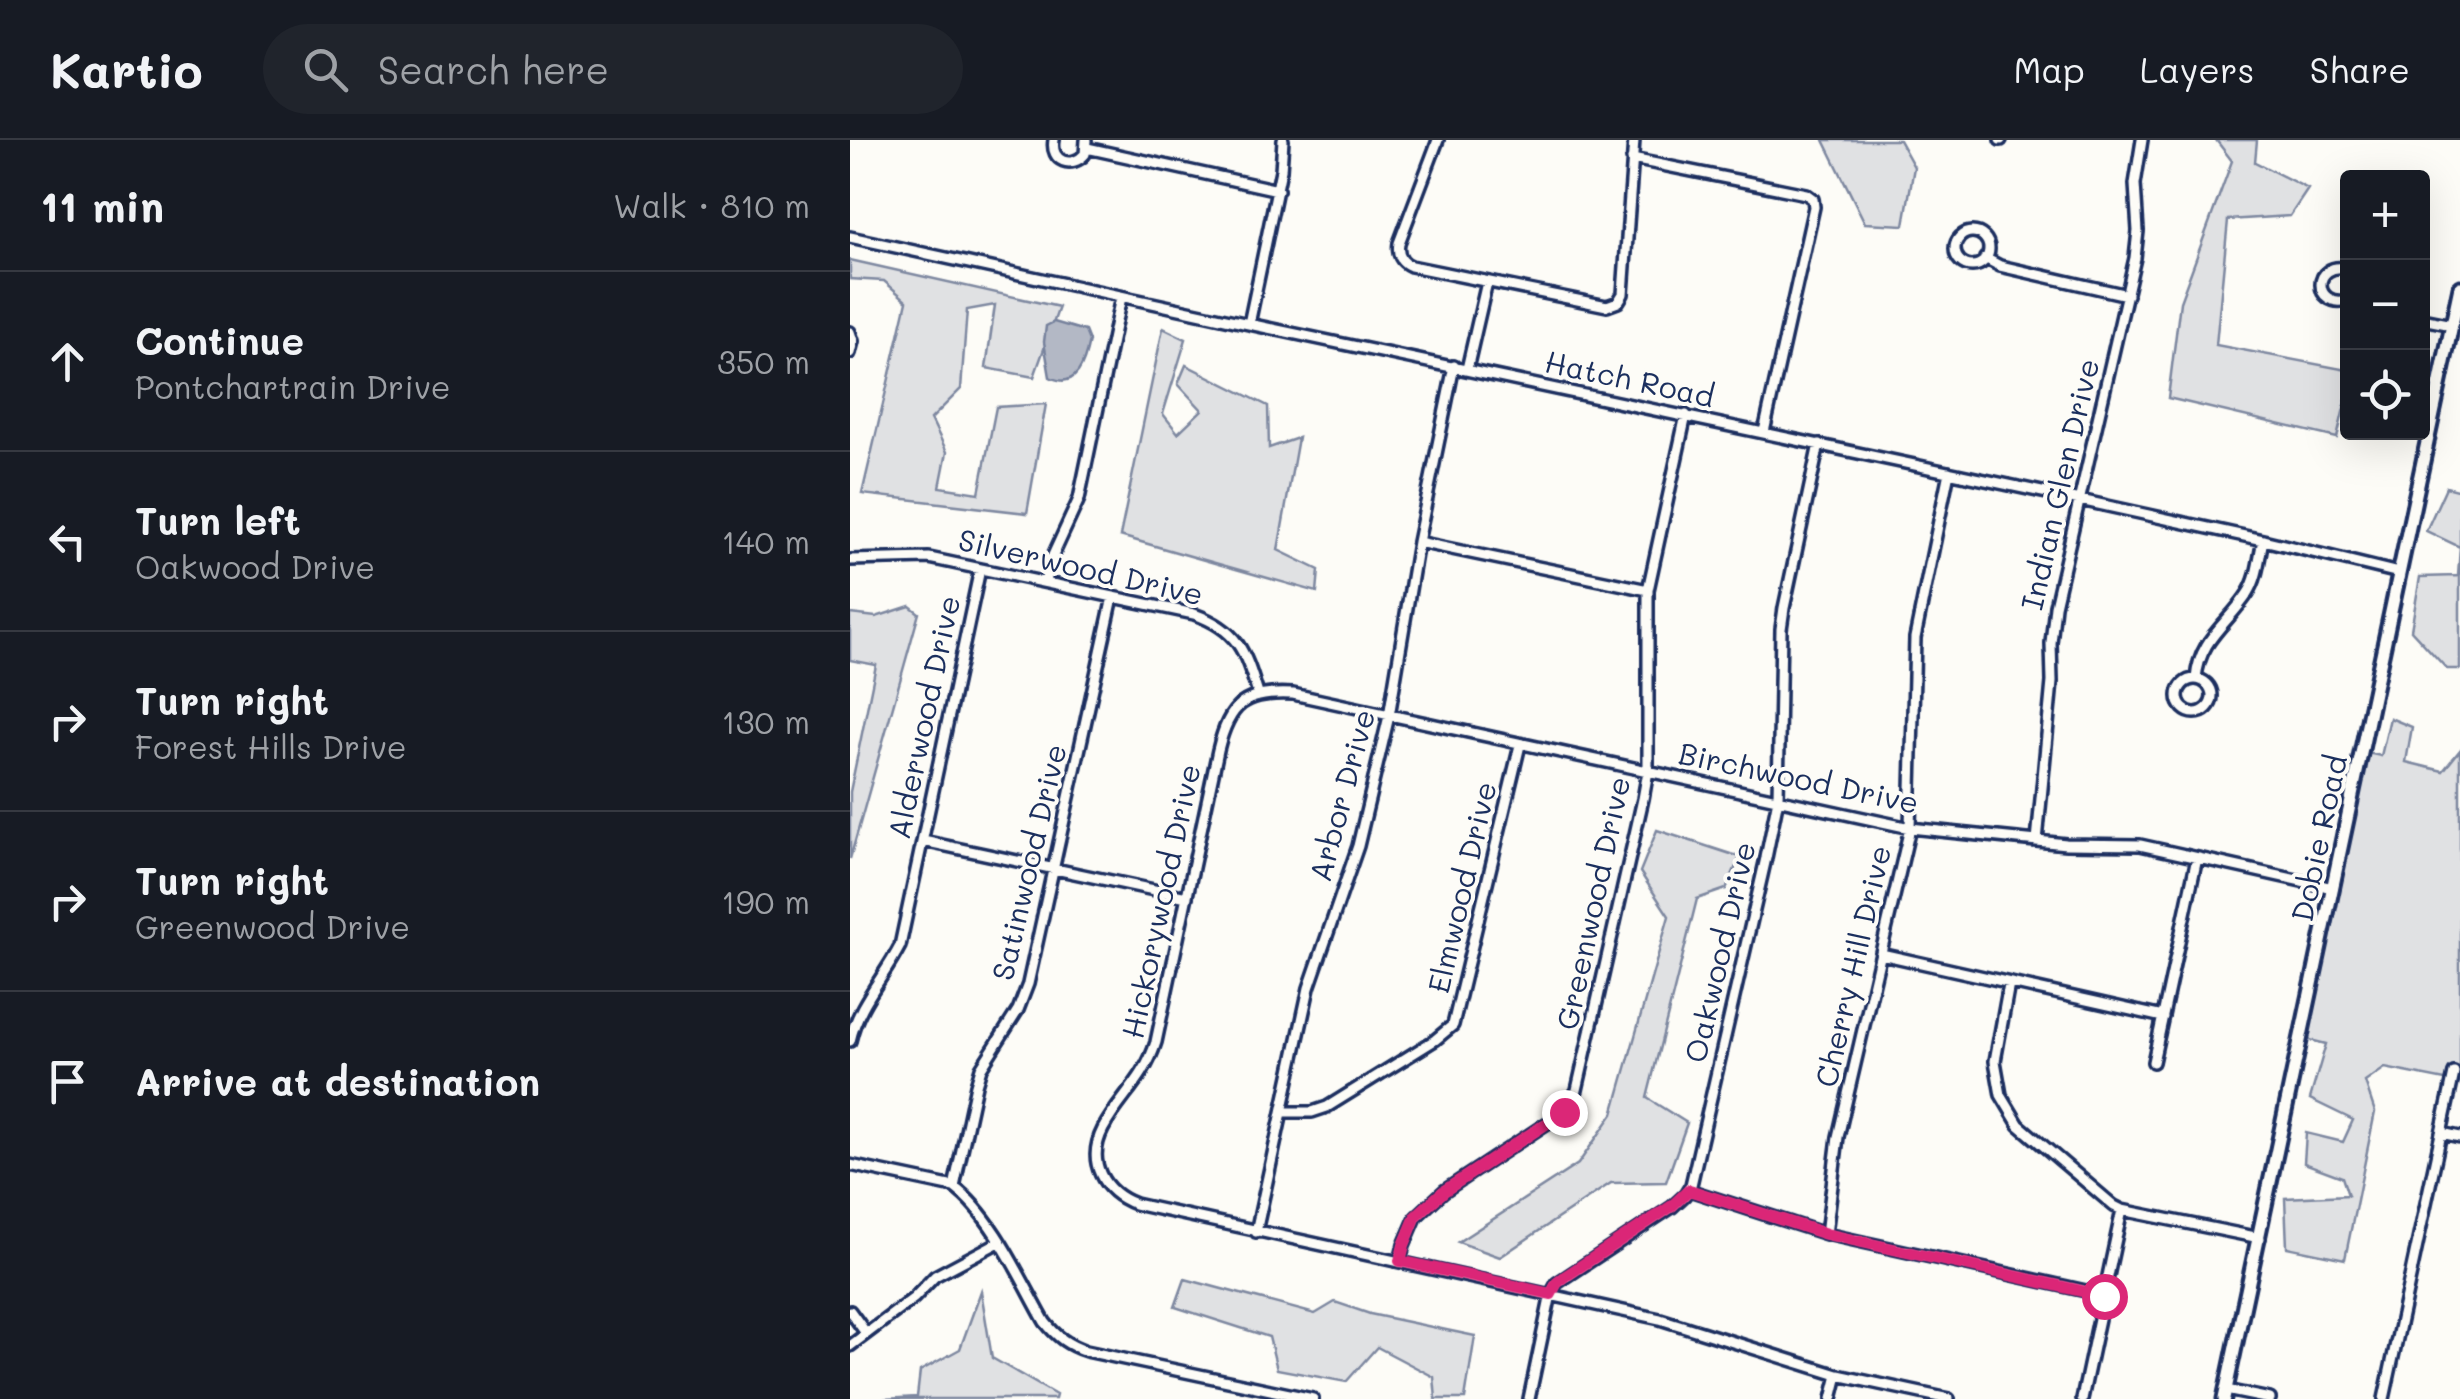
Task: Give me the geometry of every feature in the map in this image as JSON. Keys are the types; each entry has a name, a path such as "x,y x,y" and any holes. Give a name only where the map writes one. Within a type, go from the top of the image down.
{"street":[{"path":"1054,140 1054,153 1067,163 1078,161 1086,144 1278,190"},
{"path":"1248,324 1278,190 1283,140"},
{"path":"1438,140 1400,243 1402,260 1411,266 1607,306 1618,302 1624,290 1634,140"},
{"name":"Indian Glen Drive","path":"2036,841 2052,682 2052,623 2138,243 2135,184 2142,140"},
{"path":"1632,158 1812,198 1814,208 1764,432"},
{"name":"Hatch Road","path":"850,237 2080,500 2399,573"},
{"path":"1986,258 1996,265 2127,295"},
{"path":"2340,267 2331,269 2321,283 2328,300 2340,301"},
{"path":"1467,369 1487,282"},
{"name":"Dobie Road","path":"2225,1394 2460,287"},
{"path":"1045,582 1079,499 1121,296"},
{"path":"2430,321 2452,326"},
{"path":"850,332 854,342 850,353"},
{"name":"Arbor Drive","path":"1256,1232 1309,988 1358,846 1389,716 1418,542 1454,366"},
{"name":"Greenwood Drive","path":"1400,1261 1416,1216 1444,1191 1564,1112 1577,1090 1648,771 1648,590 1686,415"},
{"name":"Oakwood Drive","path":"1689,1190 1778,799 1784,608 1819,444"},
{"name":"Cherry Hill Drive","path":"1826,1234 1838,1138 1910,828 1915,638 1949,472"},
{"path":"2196,679 2202,650 2249,592 2263,540"},
{"path":"1418,542 1648,590"},
{"name":"Silverwood Drive","path":"850,560 917,558 1194,614 1234,637 1244,652 1258,694"},
{"name":"Alderwood Drive","path":"850,1041 856,1003 886,970 900,946 980,569"},
{"name":"Satinwood Drive","path":"954,1187 976,1086 989,1054 1023,998 1113,597"},
{"name":"Birchwood Drive","path":"1258,694 1293,694 1910,828 2036,841 2140,845 2333,888"},
{"name":"Hickorywood Drive","path":"1256,1232 1135,1204 1106,1186 1096,1154 1101,1134 1152,1056 1224,727 1234,710 1258,694"},
{"name":"Elmwood Drive","path":"1283,1112 1312,1112 1326,1107 1453,1025 1520,745"},
{"path":"922,842 1186,896"},
{"path":"2153,1062 2197,858"},
{"path":"1881,954 2163,1018"},
{"path":"2009,984 1994,1061 2000,1095 2019,1125 2122,1210 2260,1238"},
{"path":"2384,1399 2454,1073"},
{"path":"2441,1133 2460,1137"},
{"path":"850,1165 954,1187 979,1208 1045,1322 1068,1345 1313,1399"},
{"path":"1529,1399 1551,1294 1557,1283 1672,1206 1689,1190 1826,1234 2104,1296"},
{"path":"2082,1399 2122,1210"},
{"path":"1256,1232 1660,1319 1838,1375 1950,1399"},
{"path":"850,1346 914,1298 936,1276 999,1242"},
{"path":"850,1311 866,1333"},
{"path":"1832,1399 1838,1375"},
{"path":"2225,1394 2270,1399"}],"shaded area":[{"path":"1824,140 1899,140 1914,167 1904,225 1865,223"},
{"path":"2216,140 2257,140 2255,162 2308,189 2290,216 2228,220 2216,345 2340,369 2337,438 2168,398 2180,302 2232,161"},
{"path":"850,260 1059,307 1034,377 986,368 995,305 967,310 961,389 931,419 947,452 940,487 979,493 996,407 1046,404 1027,513 862,494 907,301 884,281 850,279"},
{"path":"1054,322 1085,331 1089,341 1082,365 1067,380 1050,377 1044,342 1046,326"},
{"path":"1163,328 1186,339 1163,414 1178,433 1202,410 1178,384 1186,365 1268,406 1269,448 1298,438 1278,550 1319,570 1317,592 1120,536"},
{"path":"2446,487 2460,493 2460,547 2426,531"},
{"path":"2460,547 2460,669 2447,669 2411,630 2420,577 2458,576"},
{"path":"910,606 919,613 850,859 850,792 876,665 850,660 850,614 876,617"},
{"path":"2390,718 2412,727 2406,762 2443,771 2460,750 2460,1083 2385,1068 2365,1082 2375,1112 2345,1259 2287,1247 2285,1198 2348,1195 2342,1177 2304,1163 2306,1133 2343,1142 2353,1120 2310,1099 2326,1044 2306,1039 2367,753 2381,756"},
{"path":"1657,830 1740,857 1726,889 1697,899 1647,1098 1687,1123 1666,1182 1611,1183 1500,1257 1458,1242 1578,1164 1613,1114 1669,916 1640,872"},
{"path":"1185,1279 1315,1314 1335,1302 1370,1314 1475,1336 1465,1399 1436,1399 1434,1377 1377,1347 1346,1382 1277,1369 1269,1337 1175,1307"},
{"path":"981,1291 992,1358 1056,1395 1055,1399 884,1399 917,1397 920,1371 960,1349"}],"route":[{"path":"1564,1112 1444,1191 1416,1216 1400,1261 1551,1294 1566,1276 1672,1206 1689,1190 1826,1234 2104,1296"}]}
